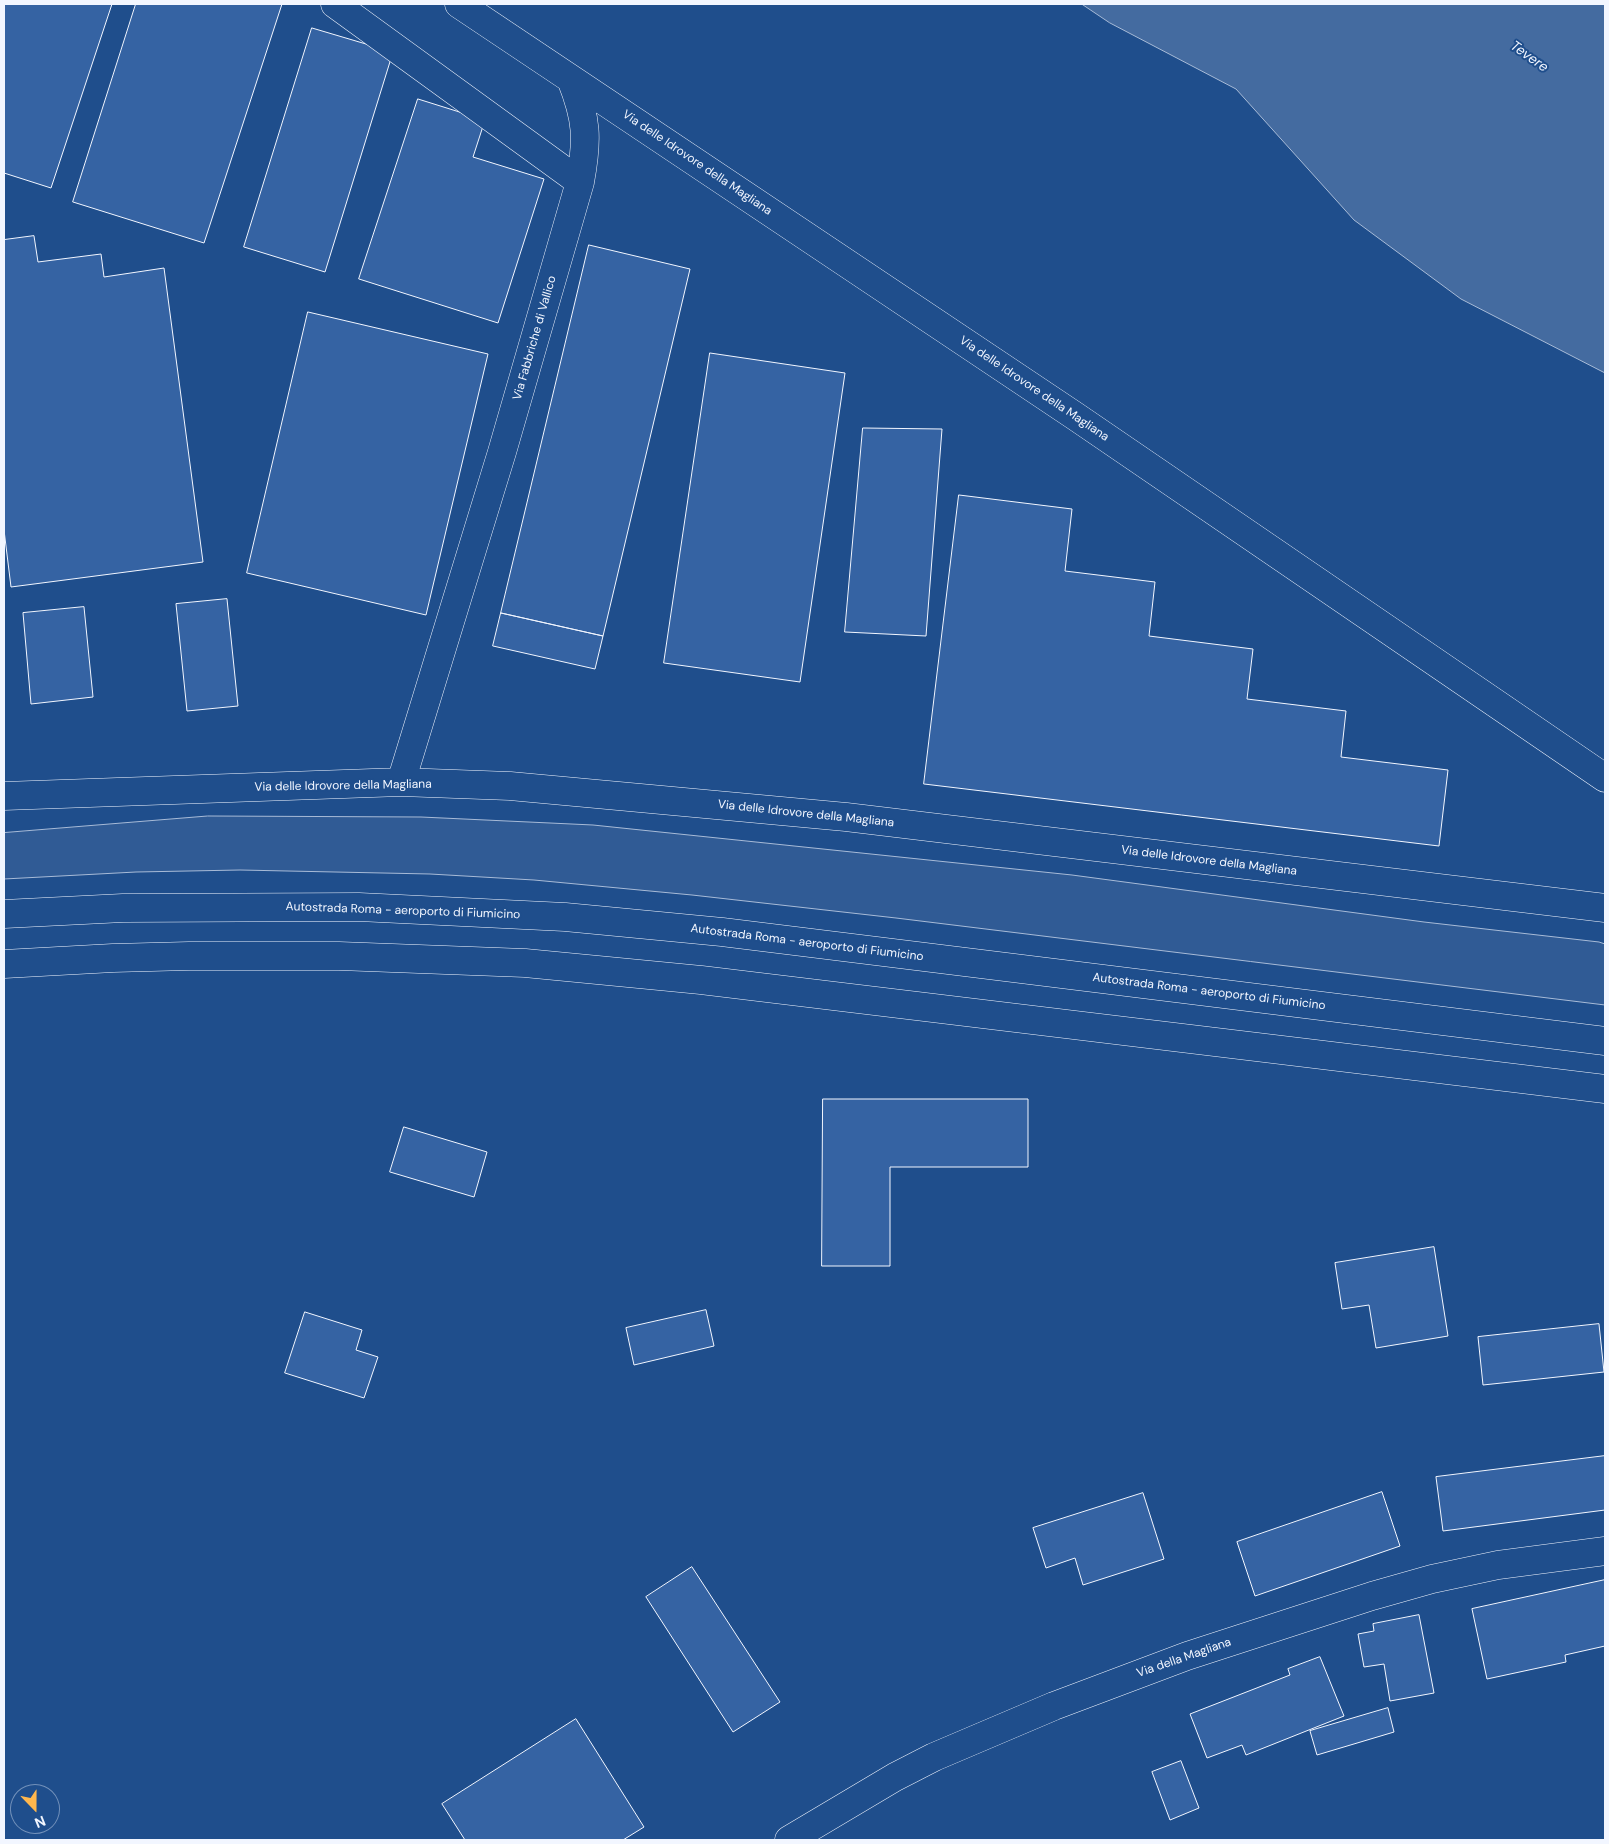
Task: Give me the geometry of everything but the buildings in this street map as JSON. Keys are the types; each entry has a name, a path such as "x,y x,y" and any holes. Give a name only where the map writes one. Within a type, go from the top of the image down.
{"main road":[{"path":"335,4 580,182"},
{"name":"Via delle Idrovore della Magliana","path":"459,4 1075,416 1605,778"},
{"name":"Via Fabbriche di Vallico","path":"401,782 502,452 580,182 585,157 586,130 581,105 571,79"},
{"name":"Via delle Idrovore della Magliana","path":"4,796 401,782 510,786 846,817 1605,908"},
{"name":"Autostrada Roma - aeroporto di Fiumicino","path":"4,914 123,908 304,907 429,909 565,917 722,932 1605,1040"},
{"path":"4,964 189,956 338,956 525,963 720,982 1605,1089"},
{"name":"Via della Magliana","path":"788,1840 895,1777 934,1757 1054,1706 1187,1656 1372,1596 1432,1579 1498,1565 1605,1551"}],"shaded area":[{"path":"208,816 421,817 593,825 1072,875 1424,922 1599,942 1605,944 1605,1005 896,918 692,895 534,880 430,874 240,870 136,872 4,879 4,833"}],"water":[{"name":"Tevere","path":"1082,4 1605,4 1605,373 1461,299 1354,220 1236,89 1110,23"}]}
